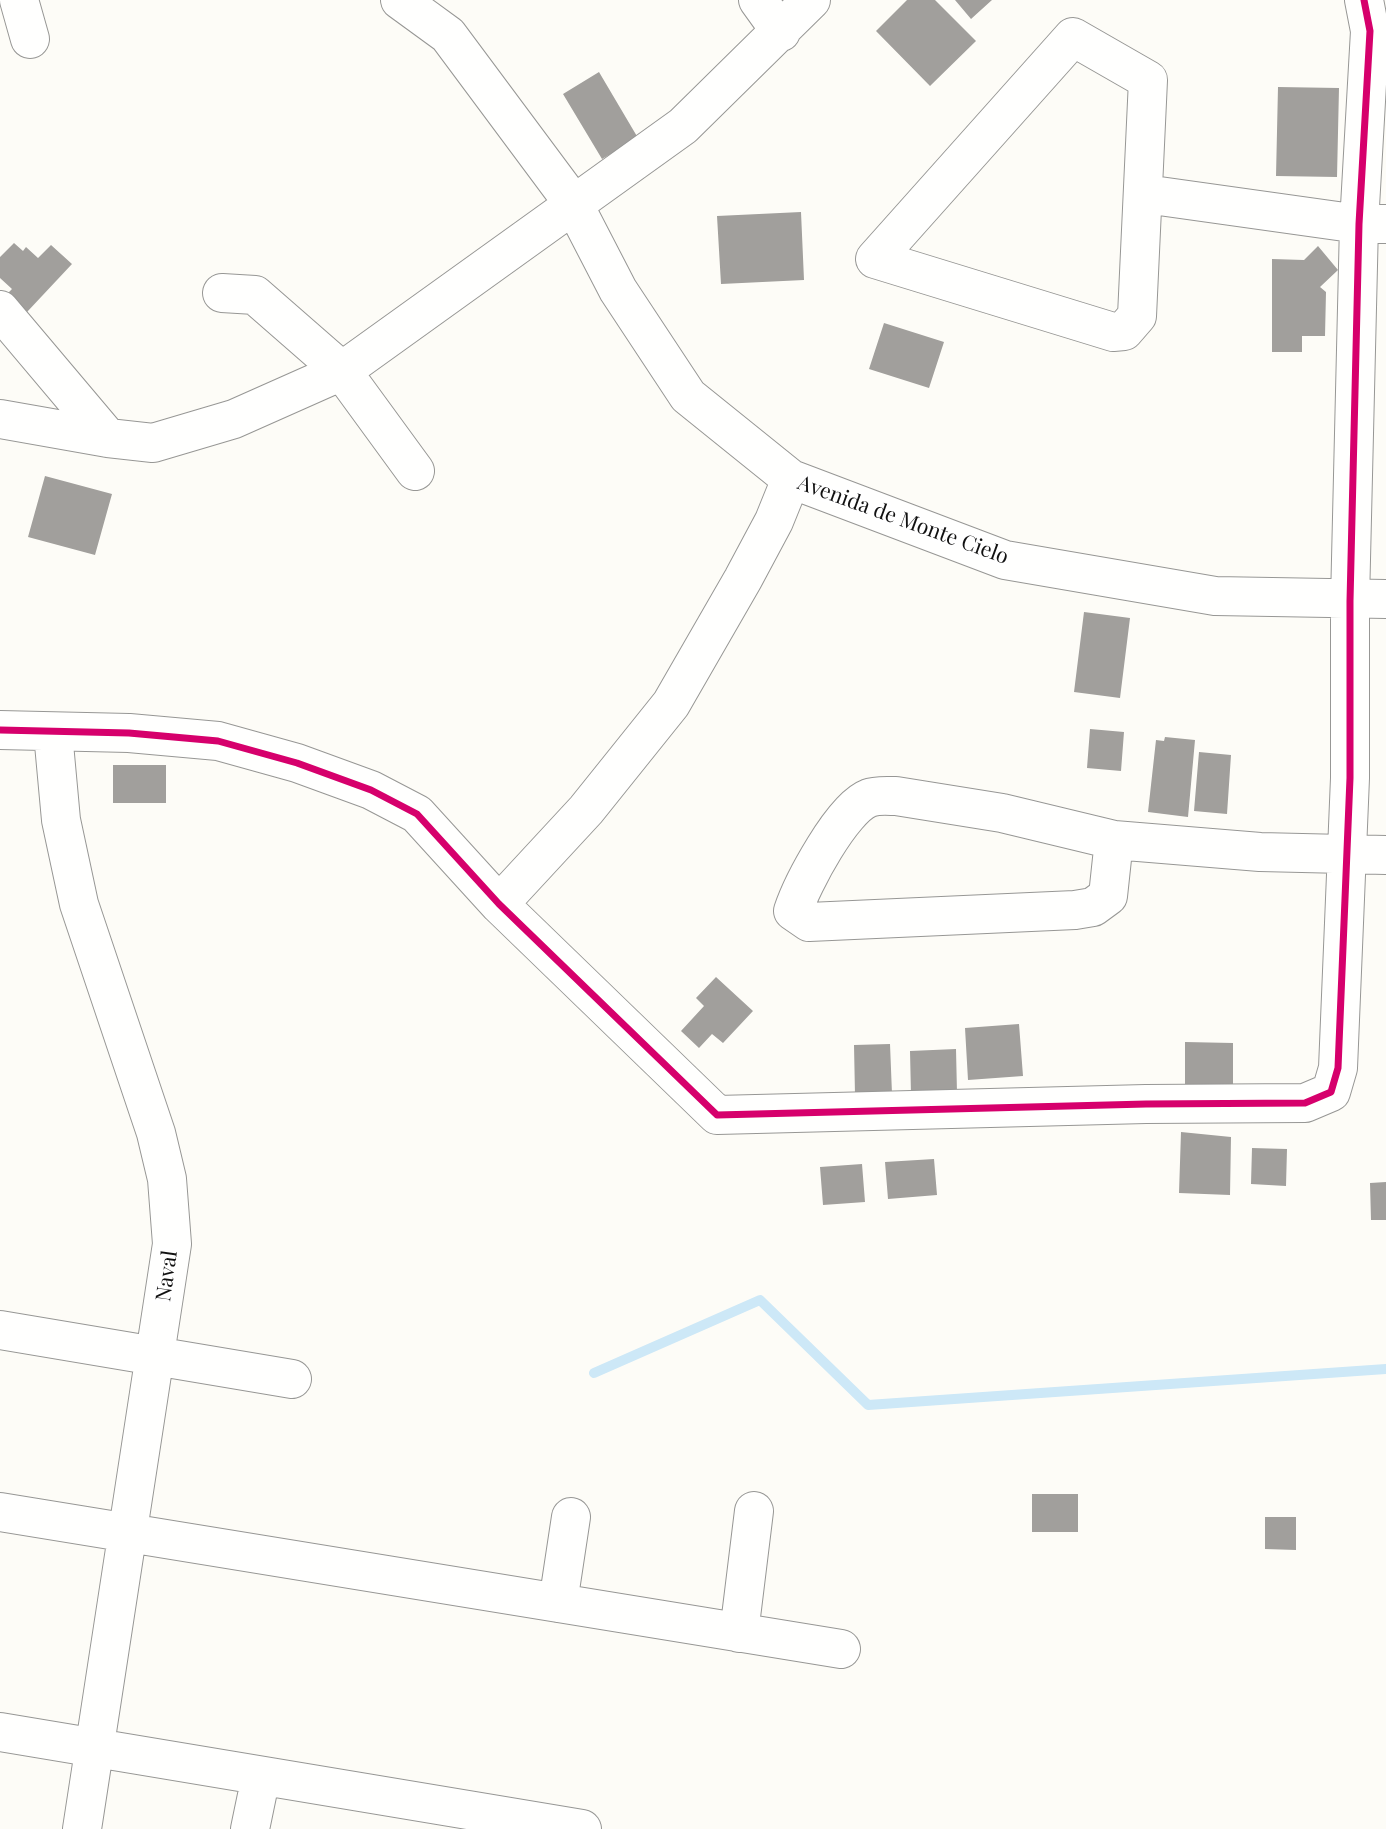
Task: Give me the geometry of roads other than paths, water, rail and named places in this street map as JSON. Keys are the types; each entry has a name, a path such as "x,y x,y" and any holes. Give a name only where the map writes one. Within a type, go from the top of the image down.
{"street":[{"path":"19,0 30,39"},
{"name":"Avenida de Monte Cielo","path":"400,0 448,35 573,203 618,290 688,396 791,479 1005,560 1215,596 1368,600"},
{"path":"758,0 781,32"},
{"path":"0,419 153,443 234,419 342,371 573,203 684,127 811,0"},
{"path":"0,730 129,733 218,741 297,763 371,790 417,814 499,904 717,1115 1146,1104 1305,1103 1331,1092 1338,1068 1347,854 1368,600 1372,224 1370,31 1364,0"},
{"path":"1073,37 1148,80 1145,194 1137,316 1124,331 1113,332 875,259 1073,37"},
{"path":"1145,194 1372,224"},
{"path":"222,293 255,295 342,371 415,471"},
{"path":"0,310 108,438"},
{"path":"499,904 586,810 671,704 743,579 791,479"},
{"name":"Naval","path":"52,733 61,820 79,904 156,1133 167,1179 172,1244 82,1829"},
{"path":"1114,840 1108,896 1093,907 809,922 793,911 815,864 850,812 869,797 896,796 1002,813 1114,840 1260,852 1386,855"},
{"path":"0,1330 292,1379"},
{"path":"739,1633 754,1511"},
{"path":"0,1512 841,1649"},
{"path":"558,1603 572,1517"},
{"path":"0,1732 582,1829"},
{"path":"250,1829 261,1776"}],"waterway":[{"path":"594,1373 760,1300 868,1405 1386,1369"}]}
